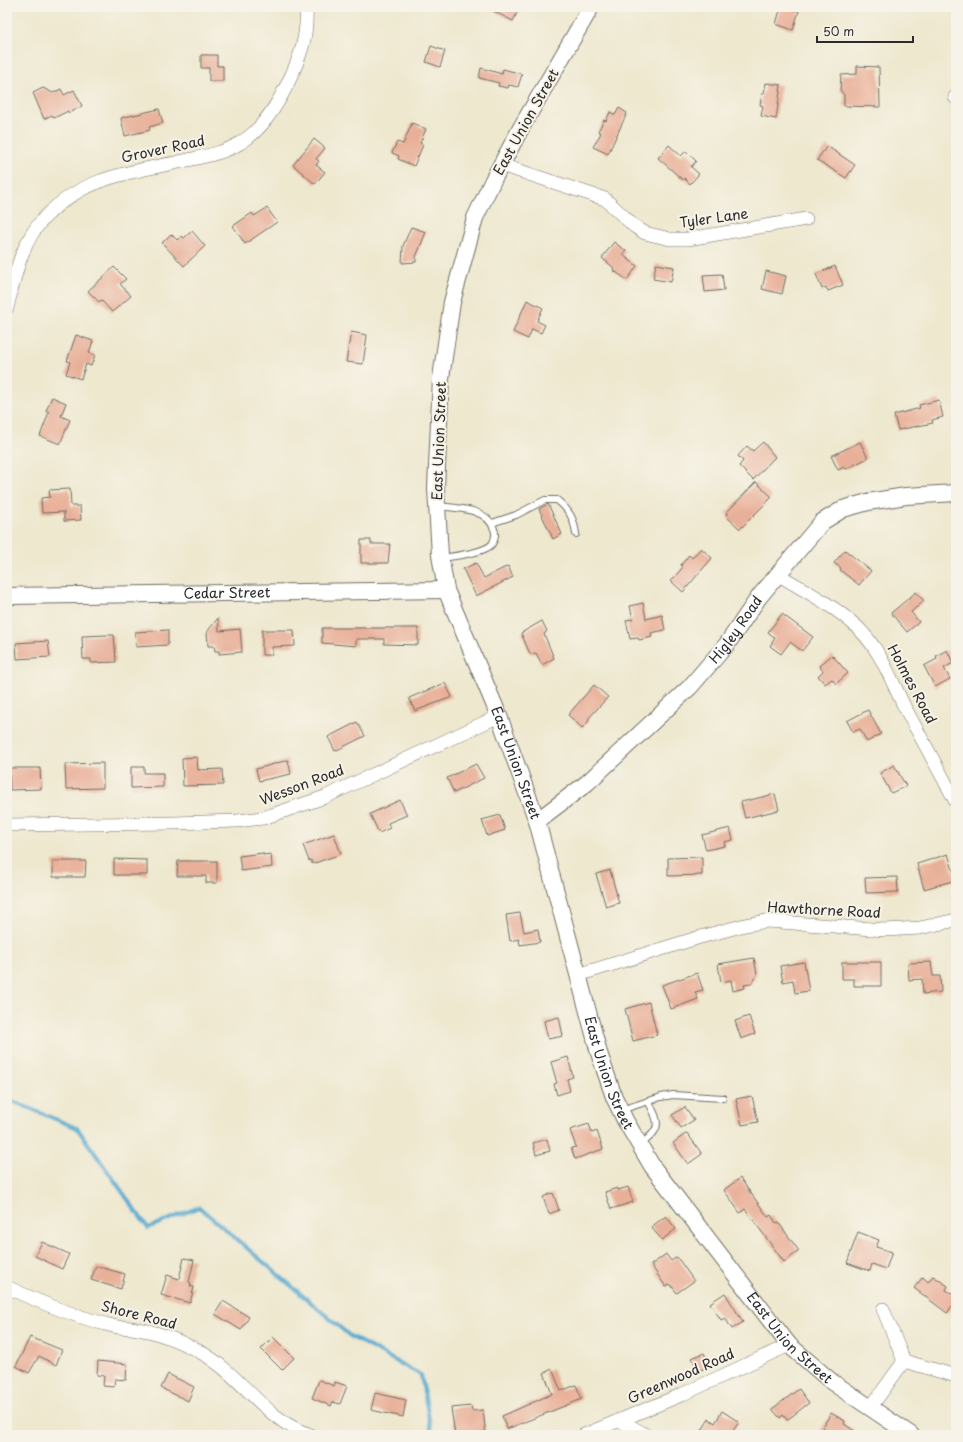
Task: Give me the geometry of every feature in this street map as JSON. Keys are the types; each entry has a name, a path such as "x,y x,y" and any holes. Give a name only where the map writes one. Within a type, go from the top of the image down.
{"street":[{"name":"Grover Road","path":"7,308 18,266 31,236 45,217 74,193 93,183 114,176 213,155 240,143 258,128 278,103 302,50 307,22 306,7"},
{"name":"East Union Street","path":"591,7 501,165 475,218 452,302 441,378 436,506 440,558 446,590 499,716 537,821 599,1053 620,1111 652,1166 789,1345 832,1382 911,1435"},
{"name":"Tyler Lane","path":"501,165 605,199 634,226 655,237 688,239 806,219"},
{"name":"Higley Road","path":"537,821 587,783 690,687 727,644 759,597 777,574 822,522 843,509 868,502 906,496 956,494"},
{"name":"Holmes Road","path":"777,574 822,601 856,626 872,644 886,667 904,705 956,802"},
{"name":"Cedar Street","path":"7,596 446,590"},
{"name":"Wesson Road","path":"7,825 198,823 263,818 325,797 499,716"},
{"name":"Hawthorne Road","path":"578,975 697,938 745,925 767,921 885,930 920,928 956,920"},
{"name":"Shore Road","path":"7,1287 58,1309 114,1327 137,1329 159,1334 197,1350 221,1367 266,1407 288,1424 304,1433 311,1435"},
{"path":"883,1310 904,1361"},
{"name":"Greenwood Road","path":"584,1435 681,1395 789,1345"},
{"path":"904,1361 956,1376"},
{"path":"871,1407 904,1361"},
{"path":"619,1420 646,1435"}],"lane":[{"path":"492,523 516,515 545,500 556,500 568,510 574,521 576,534"},
{"path":"436,506 474,512 485,516 492,523 496,532 492,544 485,548 469,553 440,558"},
{"path":"620,1111 662,1096 673,1095 723,1098"},
{"path":"640,1145 654,1134 658,1128 658,1119 648,1101"}],"building":[{"path":"485,7 520,7 513,21"},
{"path":"781,7 799,11 793,30 776,24"},
{"path":"431,46 445,51 440,67 426,62"},
{"path":"201,55 217,55 217,66 223,66 223,81 209,81 209,68 201,68"},
{"path":"857,66 879,67 880,107 844,106 844,95 840,90 841,75 857,74"},
{"path":"481,68 502,74 503,69 522,74 518,87 509,85 508,88 498,86 499,83 479,78"},
{"path":"766,83 781,85 776,119 761,116 763,106 760,105 762,93 764,93"},
{"path":"43,88 53,93 61,89 64,95 74,90 82,106 69,113 68,111 54,118 52,115 44,119 33,93"},
{"path":"619,108 627,113 608,154 593,147 601,133 598,131 604,120 606,121 610,112 615,115"},
{"path":"159,109 163,123 149,127 150,130 125,136 121,118"},
{"path":"412,123 426,129 420,143 423,145 414,166 398,159 399,156 392,153 397,142 403,144"},
{"path":"314,139 325,148 316,159 319,161 316,165 325,172 315,184 293,165"},
{"path":"669,145 681,156 686,151 696,161 691,167 699,174 690,184 684,178 683,180 658,158"},
{"path":"827,146 855,165 846,178 817,160"},
{"path":"267,208 277,222 245,244 233,226 252,213 254,216"},
{"path":"411,227 426,232 416,257 416,262 402,263 403,246"},
{"path":"192,231 205,246 184,266 162,243 171,234 177,240 181,236 184,238"},
{"path":"614,242 626,251 623,255 637,266 627,280 613,270 614,268 602,258"},
{"path":"656,264 674,267 671,282 653,279"},
{"path":"835,266 843,285 828,291 826,287 822,289 816,274"},
{"path":"114,267 126,279 120,284 131,296 112,312 101,300 99,302 88,291"},
{"path":"766,271 786,276 782,294 762,289"},
{"path":"722,274 724,290 705,292 703,275"},
{"path":"527,300 543,308 537,321 545,325 541,333 532,329 528,339 513,332"},
{"path":"351,332 367,335 363,364 346,362"},
{"path":"76,335 93,341 89,353 95,355 91,366 86,364 81,379 66,374 70,362 67,361"},
{"path":"52,397 66,403 61,416 70,420 60,444 40,436 49,412 46,411"},
{"path":"939,400 943,417 932,420 933,423 898,430 894,415 920,408 919,405"},
{"path":"763,442 775,457 753,480 739,466 743,461 738,456 747,446 753,451"},
{"path":"860,442 868,458 846,469 844,467 838,470 831,456"},
{"path":"756,482 772,497 740,529 727,517 728,515 726,513"},
{"path":"70,489 71,506 80,506 81,520 64,521 64,512 42,513 41,498 50,497 49,490"},
{"path":"548,504 562,534 553,539 539,509"},
{"path":"361,540 371,540 371,544 390,544 388,563 361,563"},
{"path":"701,548 712,558 683,592 671,581 683,567 681,565 689,555 692,558"},
{"path":"845,550 871,571 859,585 840,570 841,568 834,563"},
{"path":"476,563 484,578 508,566 513,577 476,596 463,569"},
{"path":"916,592 924,601 911,612 919,622 907,632 891,613"},
{"path":"643,603 646,619 662,615 665,630 651,633 652,637 639,640 638,638 630,639 626,620 633,619 630,606"},
{"path":"782,614 813,637 802,651 790,642 781,654 770,646 775,638 768,632"},
{"path":"218,618 219,631 240,629 242,652 219,654 219,651 215,651 214,646 208,646 207,632"},
{"path":"542,621 547,631 544,634 554,658 542,665 536,653 530,654 521,633"},
{"path":"322,628 418,628 418,645 384,644 384,639 356,639 356,646 322,643"},
{"path":"168,630 168,645 136,647 135,632"},
{"path":"262,630 294,630 295,646 272,647 272,655 262,655"},
{"path":"114,635 116,662 91,663 91,659 83,659 82,636"},
{"path":"48,641 50,657 17,659 16,643"},
{"path":"947,650 953,663 944,668 950,679 935,687 924,666 937,659 936,656"},
{"path":"832,655 848,673 836,684 832,679 825,684 818,676 823,671 819,666"},
{"path":"445,683 452,697 415,711 409,698"},
{"path":"594,685 608,697 582,728 568,715"},
{"path":"868,710 881,734 867,742 860,729 853,732 847,721"},
{"path":"357,722 365,736 335,751 328,737"},
{"path":"197,757 198,770 222,769 223,785 183,786 182,758"},
{"path":"288,760 291,774 259,781 256,769"},
{"path":"103,763 103,788 66,789 65,764"},
{"path":"476,764 484,778 454,793 447,778"},
{"path":"894,765 906,786 891,793 880,773"},
{"path":"131,767 144,767 144,773 163,773 163,787 131,788"},
{"path":"9,768 40,768 41,789 10,790"},
{"path":"775,794 779,810 745,818 741,802"},
{"path":"400,800 407,815 388,823 390,828 379,833 370,814"},
{"path":"500,815 505,830 487,836 482,820"},
{"path":"730,828 733,840 724,842 725,846 706,850 702,835"},
{"path":"334,834 341,854 312,864 311,860 309,861 303,845"},
{"path":"263,853 263,855 271,854 272,867 241,871 239,856"},
{"path":"948,854 956,880 924,889 917,864"},
{"path":"702,857 702,875 668,876 668,858"},
{"path":"114,859 147,860 147,875 114,875"},
{"path":"53,861 86,861 85,877 53,877"},
{"path":"178,861 217,861 217,883 206,883 206,876 177,876"},
{"path":"610,870 619,903 606,907 596,874"},
{"path":"897,877 898,892 866,893 865,878"},
{"path":"520,913 524,932 538,929 540,942 520,945 519,939 510,941 506,915"},
{"path":"754,958 757,974 751,984 744,985 745,988 733,991 731,980 721,982 718,964"},
{"path":"804,962 809,991 795,993 793,980 783,982 780,966"},
{"path":"842,962 881,962 881,986 854,986 854,979 842,979"},
{"path":"931,962 933,976 940,976 941,992 923,994 922,979 909,980 908,963"},
{"path":"697,973 703,990 695,992 698,999 671,1009 662,985"},
{"path":"649,1002 657,1035 633,1041 625,1009"},
{"path":"749,1016 755,1034 741,1039 735,1021"},
{"path":"559,1017 563,1036 548,1039 544,1021"},
{"path":"568,1057 573,1077 567,1079 570,1091 557,1095 554,1084 557,1083 551,1062"},
{"path":"752,1096 758,1122 742,1125 736,1099"},
{"path":"685,1107 694,1120 681,1128 672,1115"},
{"path":"589,1124 592,1133 597,1131 603,1149 575,1159 571,1148 576,1147 570,1130"},
{"path":"687,1133 702,1154 688,1164 673,1143"},
{"path":"547,1139 550,1151 536,1155 533,1143"},
{"path":"740,1178 768,1217 771,1215 776,1223 778,1222 799,1251 784,1262 745,1209 740,1213 724,1190"},
{"path":"628,1187 633,1202 611,1209 605,1192 617,1188 618,1190"},
{"path":"553,1193 559,1210 549,1214 543,1197"},
{"path":"666,1216 676,1229 662,1240 651,1227"},
{"path":"858,1232 879,1240 876,1247 892,1252 886,1269 872,1264 870,1271 847,1263"},
{"path":"42,1242 69,1254 62,1269 35,1256"},
{"path":"666,1254 671,1261 677,1257 694,1281 677,1293 670,1284 666,1287 651,1265"},
{"path":"184,1258 194,1260 189,1282 191,1283 190,1286 194,1287 190,1303 161,1295 167,1275 179,1279"},
{"path":"96,1266 125,1274 121,1289 91,1280"},
{"path":"933,1276 948,1286 946,1290 956,1296 956,1301 947,1313 914,1288 923,1277 928,1282"},
{"path":"725,1293 743,1322 732,1329 725,1318 721,1320 710,1303"},
{"path":"223,1301 249,1317 241,1330 215,1314"},
{"path":"30,1337 62,1350 56,1365 39,1356 29,1373 16,1366"},
{"path":"273,1337 294,1358 282,1370 261,1349"},
{"path":"704,1353 710,1366 698,1371 692,1358"},
{"path":"98,1361 127,1364 126,1380 115,1379 114,1387 103,1386 104,1376 97,1375"},
{"path":"552,1369 561,1391 576,1385 582,1399 507,1429 502,1416 552,1394 544,1373"},
{"path":"168,1374 194,1387 188,1401 161,1388"},
{"path":"319,1380 334,1386 335,1382 347,1386 340,1404 333,1402 331,1406 312,1398"},
{"path":"799,1389 809,1403 787,1420 783,1415 780,1418 772,1409"},
{"path":"375,1393 406,1400 403,1417 371,1410"},
{"path":"471,1406 472,1411 483,1410 486,1435 455,1435 451,1408"},
{"path":"722,1411 739,1422 730,1435 699,1435 709,1419 715,1423"},
{"path":"831,1413 845,1421 844,1424 861,1435 818,1435"}],"waterway":[{"path":"7,1099 77,1128 148,1228 199,1207 350,1336 421,1375 432,1435"}]}
